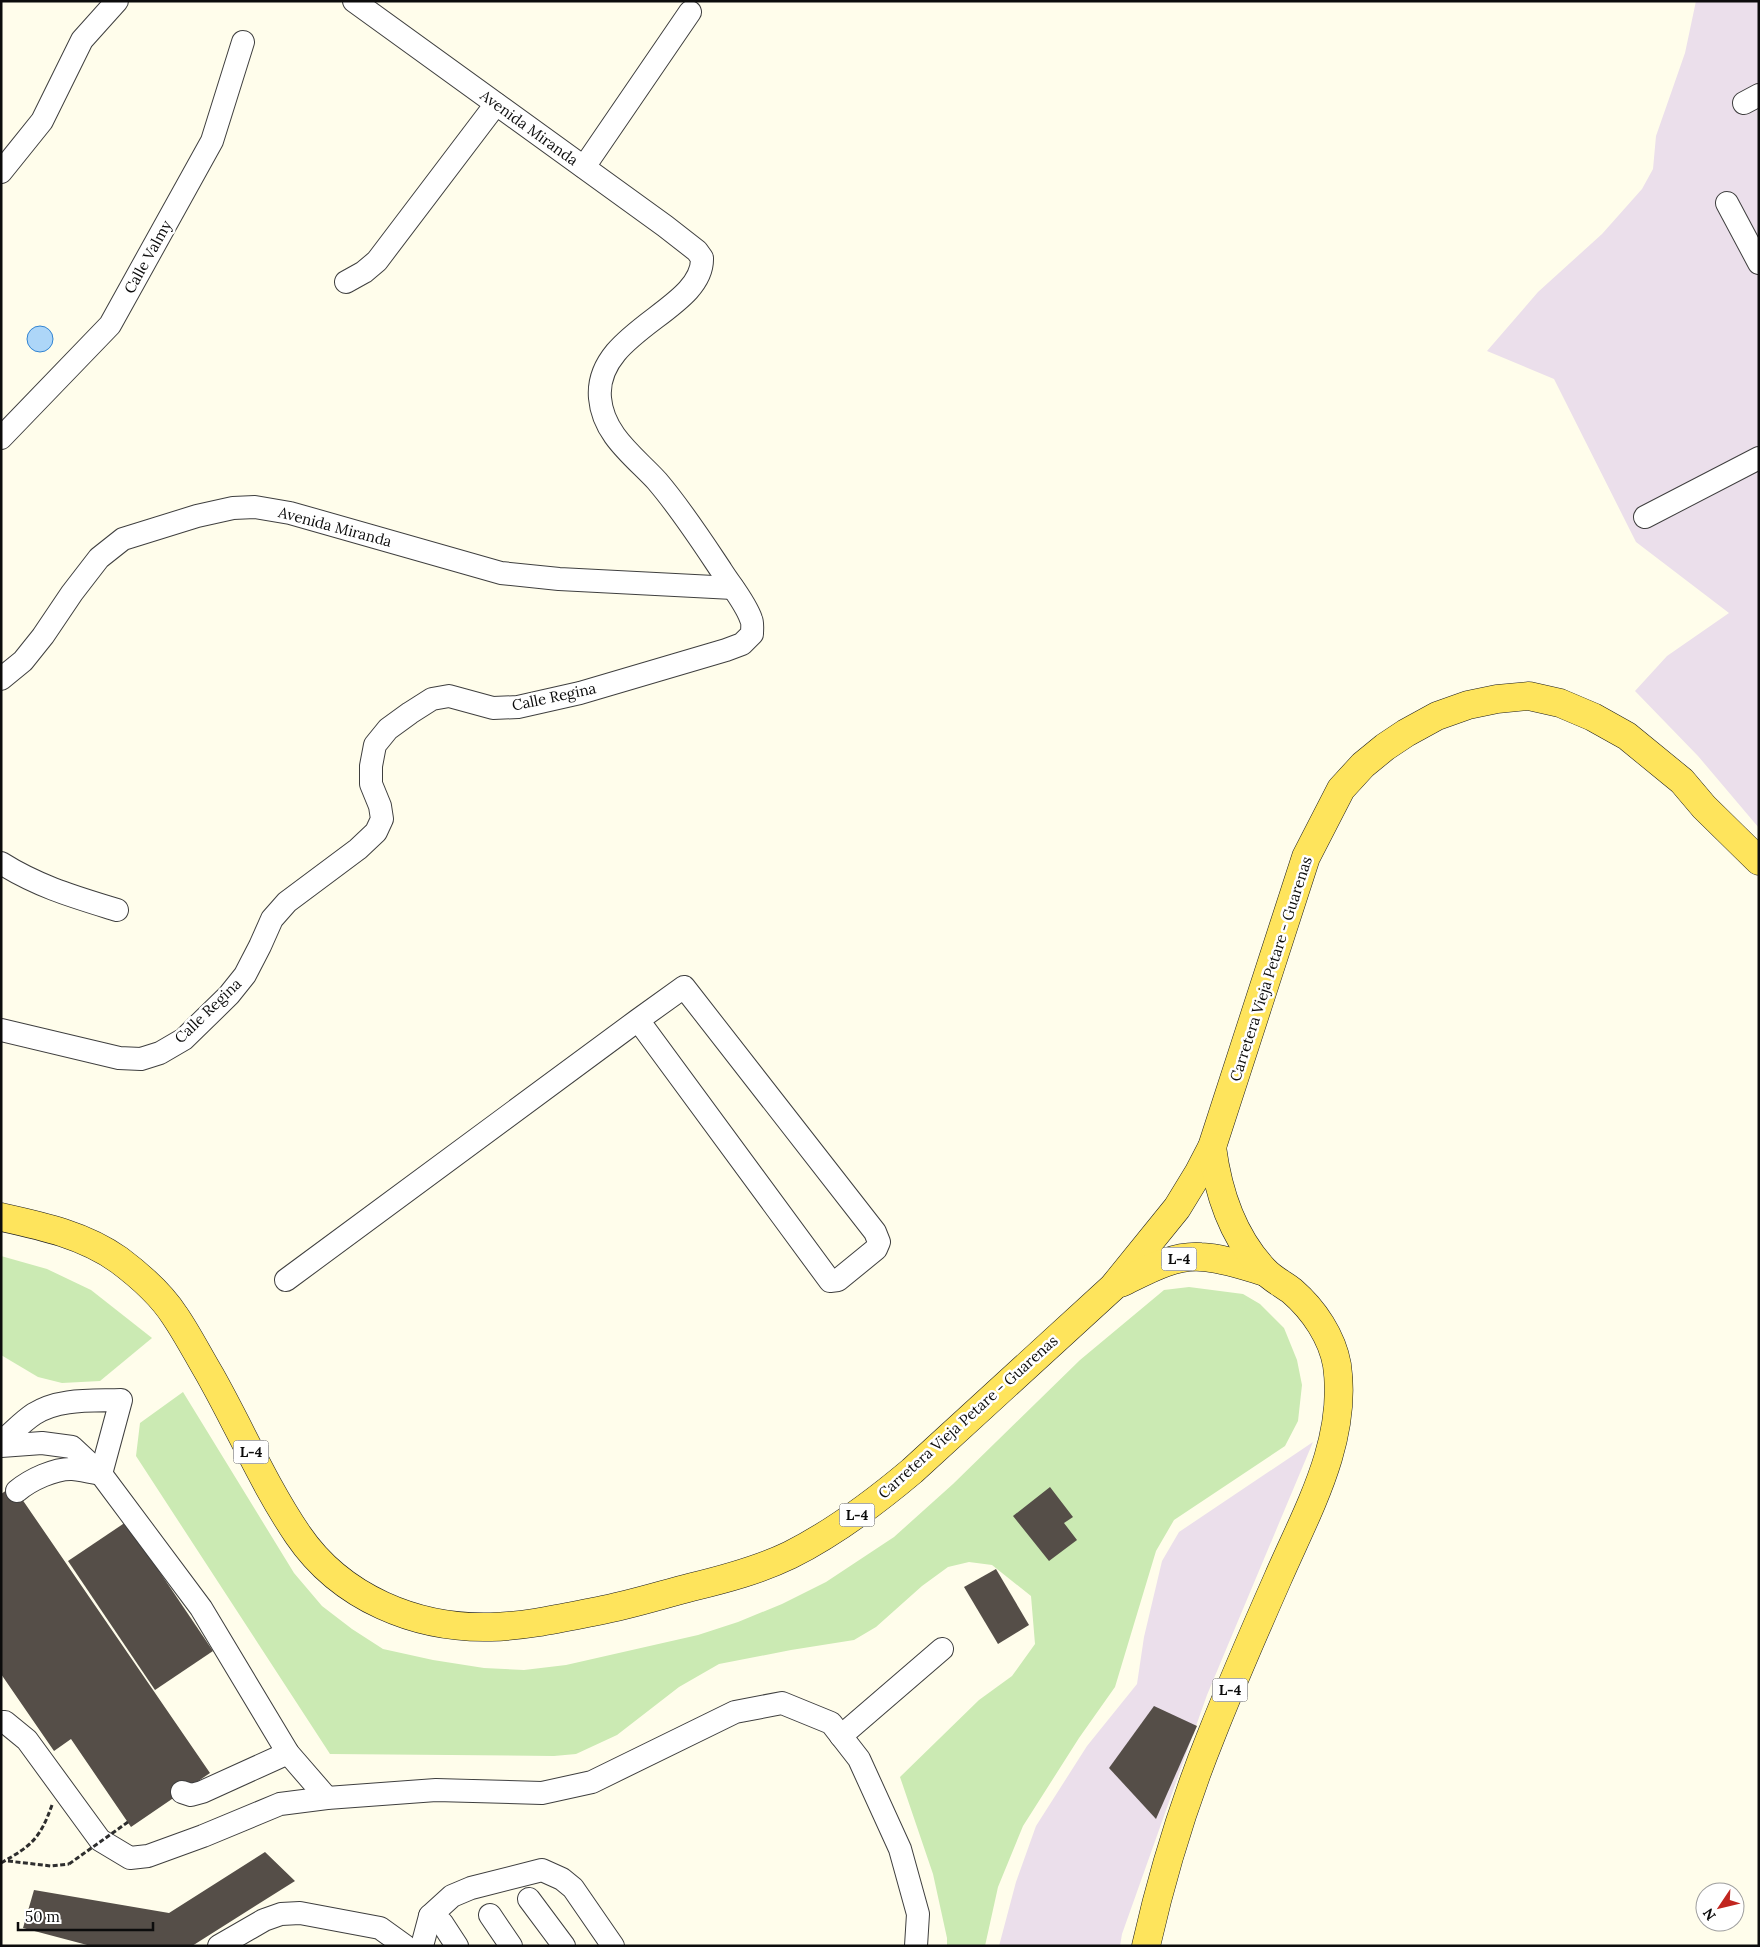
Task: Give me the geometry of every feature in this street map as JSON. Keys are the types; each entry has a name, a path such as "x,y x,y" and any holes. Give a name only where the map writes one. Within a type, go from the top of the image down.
{"main road":[{"name":"Carretera Vieja Petare - Guarenas","path":"1,1217 43,1226 68,1234 97,1247 118,1259 157,1293 174,1314 220,1394 284,1515 300,1538 334,1576 373,1602 400,1614 440,1625 489,1627 534,1623 625,1606 716,1582 768,1565 791,1555 852,1518 883,1495 1113,1286 1177,1208 1212,1147 1306,857 1341,789 1363,765 1406,733 1437,716 1468,705 1496,699 1529,696 1560,703 1593,717 1627,736 1682,781 1704,807 1759,861"},
{"path":"1212,1147 1216,1175 1229,1216 1242,1241 1265,1272"},
{"name":"L-4","path":"1113,1286 1156,1266 1186,1257 1215,1258 1265,1272 1293,1292 1321,1324 1331,1344 1339,1383 1335,1430 1319,1488 1258,1624 1204,1754 1176,1837 1146,1946"}],"street":[{"path":"1,172 42,121 82,40 117,1"},
{"name":"Avenida Miranda","path":"354,1 688,243 702,258"},
{"path":"584,167 690,12"},
{"name":"Calle Valmy","path":"1,438 110,325 212,141 243,42"},
{"path":"346,282 364,272 377,261 496,104"},
{"path":"1727,203 1759,263"},
{"name":"Calle Regina","path":"1,1030 119,1058 141,1059 160,1053 184,1039 229,995 245,975 272,919 287,902 358,849 376,832 382,819 380,806 371,784 371,766 375,745 388,729 432,699 449,696 493,708 518,707 580,692 742,644 752,634 752,620 733,588 677,504 630,456 616,437 604,415 600,398 602,377 608,363 617,352 649,323 689,290 699,278 702,258"},
{"path":"1645,517 1759,458"},
{"name":"Avenida Miranda","path":"1,679 23,661 44,636 98,558 123,539 197,516 234,508 255,507 290,513 501,572 559,579 733,588"},
{"path":"1,863 24,878 52,890 117,910"},
{"path":"286,1280 638,1020 684,987 875,1232 879,1242 876,1249 838,1280 830,1281 638,1020"},
{"path":"1,1442 34,1414 53,1405 79,1401 121,1400 101,1474"},
{"path":"1,1446 42,1443 72,1447 101,1474 201,1608 288,1753 326,1798"},
{"path":"17,1491 25,1484 60,1470 71,1469 101,1474"},
{"path":"841,1736 942,1649"},
{"path":"1,1722 5,1722 28,1740 100,1840 130,1858 158,1853 280,1804 326,1798 436,1790 542,1794 592,1782 735,1712 782,1703 831,1723 860,1760 900,1849 918,1914 916,1946"},
{"path":"182,1792 191,1795 202,1792 288,1753"},
{"path":"422,1946 430,1916 452,1896 471,1888 542,1870 562,1879 573,1888 613,1946"},
{"path":"529,1899 564,1946"},
{"path":"219,1946 264,1920 281,1914 300,1913 380,1928 405,1946"},
{"path":"490,1915 511,1946"},
{"path":"430,1916 442,1923 457,1946"}],"path":[{"path":"1,1863 27,1848 40,1833 59,1783"},
{"path":"6,1860 51,1866 69,1864 128,1822"}],"shaded area":[{"path":"1696,1 1759,1 1759,828 1698,756 1635,691 1667,656 1729,613 1636,542 1554,379 1487,351 1538,292 1602,234 1642,189 1653,169 1656,136 1685,53"},
{"path":"1313,1442 1207,1695 1122,1934 1120,1946 999,1946 1016,1882 1036,1826 1087,1746 1137,1684 1144,1637 1162,1561 1179,1532"}],"green space":[{"path":"1,1256 47,1269 91,1290 152,1338 100,1381 62,1383 38,1377 1,1355"},
{"path":"1189,1287 1243,1294 1260,1304 1284,1328 1297,1360 1302,1385 1298,1421 1285,1446 1174,1520 1156,1551 1115,1687 1079,1738 1023,1826 998,1887 985,1946 947,1946 947,1938 933,1874 900,1777 979,1700 1012,1676 1035,1644 1031,1596 992,1565 969,1562 948,1567 922,1586 876,1627 854,1640 719,1664 679,1687 617,1735 576,1754 554,1756 330,1754 136,1456 140,1423 183,1392 294,1573 322,1606 352,1629 383,1649 433,1660 484,1668 524,1670 566,1665 698,1635 738,1622 782,1604 826,1582 894,1537 953,1484 1080,1360 1164,1290"}],"water":[{"path":"40,326 49,330 53,339 49,348 40,352 31,348 27,339 31,330"}],"building":[{"path":"13,1486 210,1773 131,1827 71,1739 54,1751 1,1674 1,1494"},
{"path":"1050,1487 1073,1517 1064,1523 1077,1540 1049,1561 1013,1516"},
{"path":"126,1522 213,1651 155,1690 68,1561"},
{"path":"996,1569 1029,1625 998,1644 964,1587"},
{"path":"1154,1706 1197,1726 1156,1819 1109,1768"},
{"path":"265,1852 295,1881 192,1946 91,1946 23,1928 34,1890 169,1913"}]}
